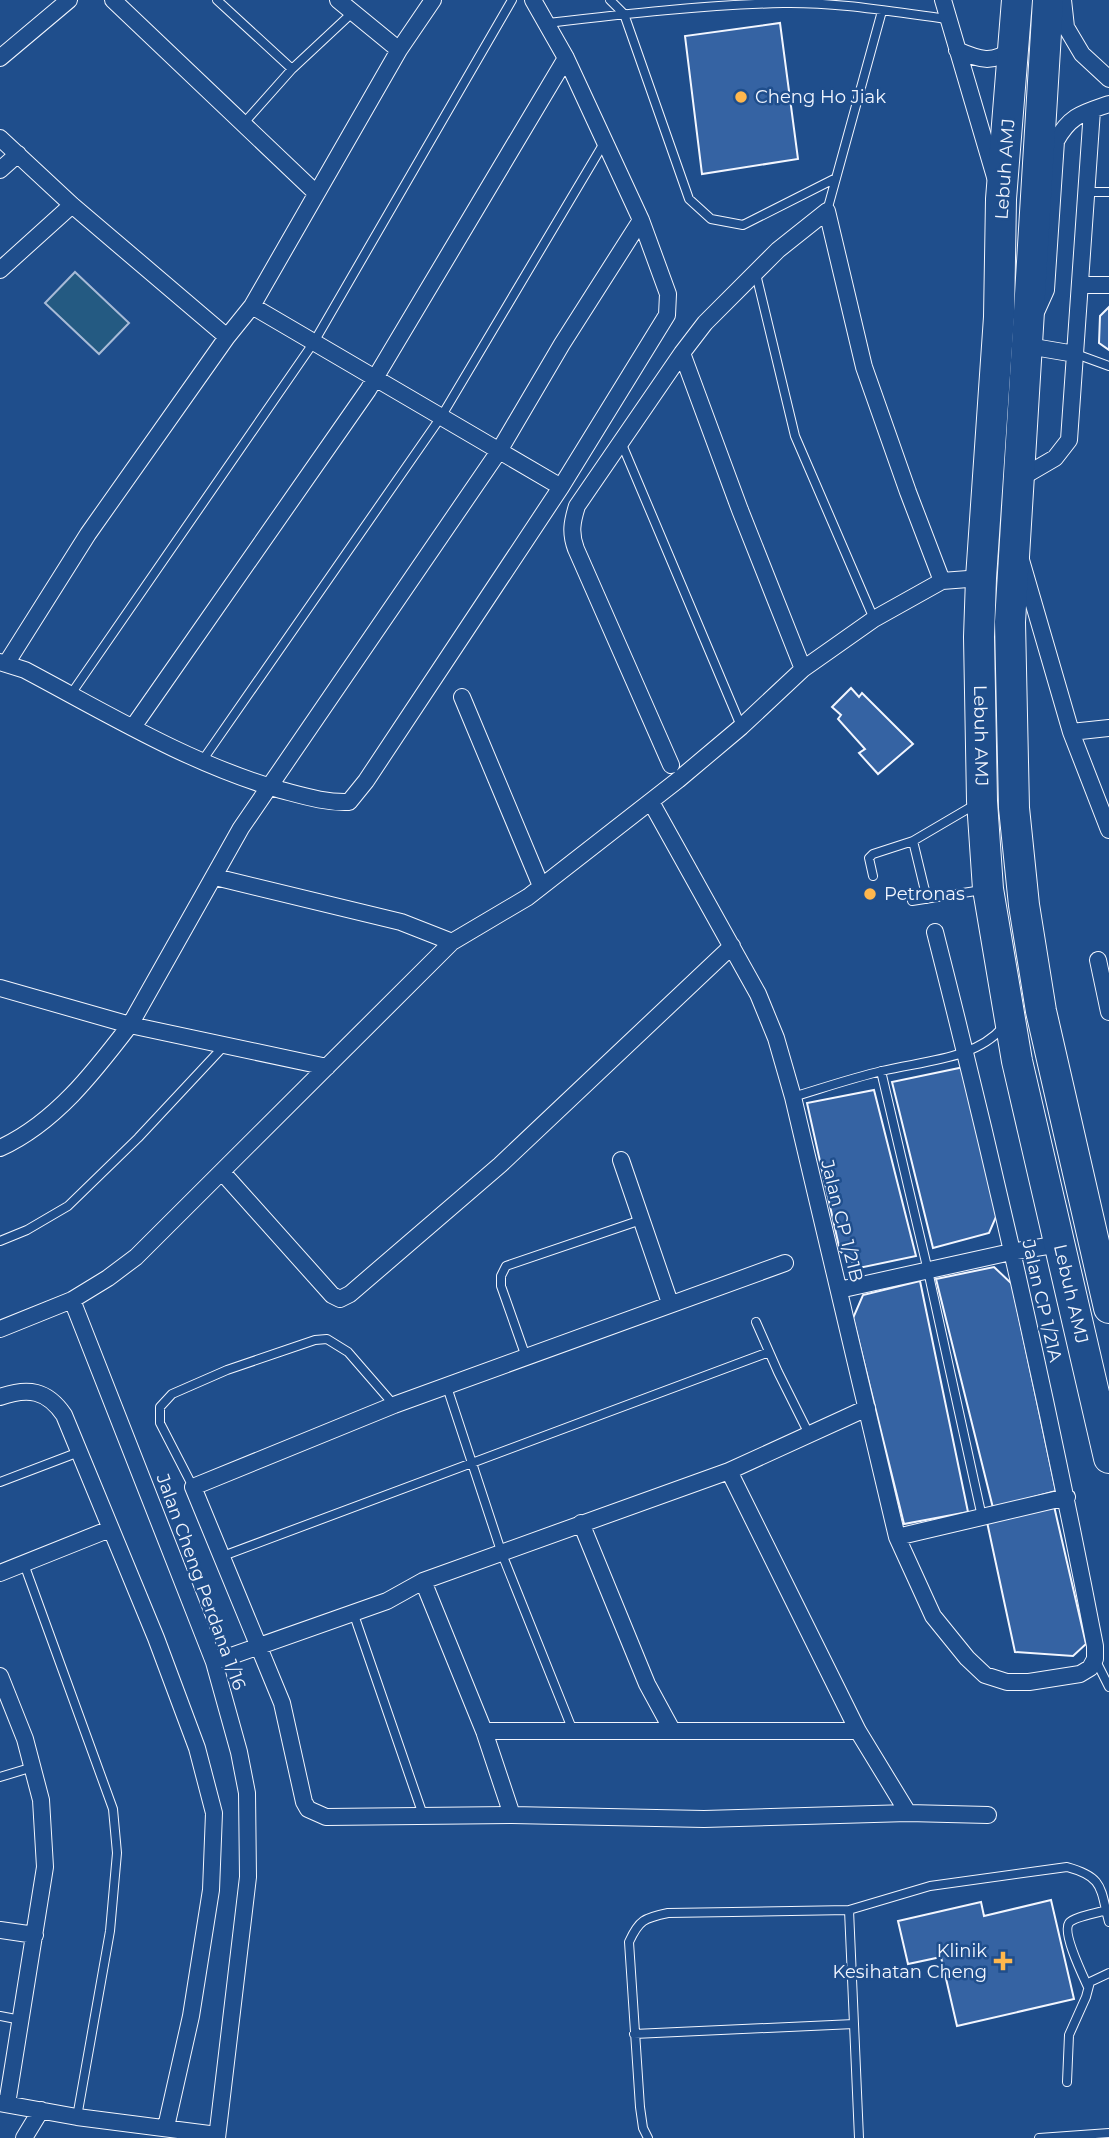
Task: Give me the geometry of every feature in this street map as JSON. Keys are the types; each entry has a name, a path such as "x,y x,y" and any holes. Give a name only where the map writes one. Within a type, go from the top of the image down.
{"highway":[{"name":"Lebuh AMJ","path":"1017,0 1001,200 999,317 981,579 979,675 982,801 988,889 1017,1061 1109,1458"},
{"name":"Lebuh AMJ","path":"1048,0 1015,537 1010,655 1012,750 1018,860 1041,1011 1109,1308"}],"street":[{"path":"0,58 69,0"},
{"path":"113,0 316,193"},
{"path":"338,0 399,50"},
{"path":"433,0 399,50 252,306 227,337 88,534 3,663 25,670 202,761 269,786 333,803 349,802 366,781 561,487 667,315 668,294 640,220 566,58 533,0"},
{"path":"943,0 1001,200"},
{"path":"1063,0 1066,27 1082,54 1109,79"},
{"path":"957,50 974,57 999,59 1013,49"},
{"path":"132,727 375,378 566,58"},
{"path":"1075,354 1029,337 1046,290 1056,141 1064,126 1079,114 1109,104"},
{"path":"1019,479 1055,458 1069,440 1092,110"},
{"path":"0,138 72,205 227,337"},
{"path":"0,170 18,154"},
{"path":"0,270 72,205"},
{"path":"671,765 571,536 572,521 578,506 705,323 755,271 827,211 864,367 942,581"},
{"path":"0,1148 19,1139 58,1110 130,1025 241,828 499,451 640,220"},
{"path":"1080,285 1109,285"},
{"path":"252,306 561,487"},
{"path":"682,353 803,669"},
{"path":"1015,537 1071,732 1109,830"},
{"path":"0,1329 72,1300 136,1257 452,942 528,897 651,802 741,727 803,669 874,619 942,581 981,579"},
{"path":"462,697 541,886"},
{"path":"1071,732 1109,728"},
{"name":"Jalan CP 1/21B","path":"651,802 758,994 776,1038 793,1097 898,1537 933,1616 967,1658 985,1675 1007,1682 1029,1682 1080,1674 1090,1668 1095,1659"},
{"path":"215,877 401,922 452,942"},
{"name":"Jalan CP 1/21A","path":"935,932 965,1052 1066,1497 1095,1646 1095,1659"},
{"path":"222,1171 332,1295 340,1299 350,1294 500,1165 732,946"},
{"path":"1098,961 1109,1012"},
{"path":"0,988 130,1025 327,1067"},
{"path":"621,1160 670,1303"},
{"path":"839,1290 1011,1252 1060,1244"},
{"path":"785,1263 394,1405 194,1487 282,1703 302,1793 309,1809 326,1817 512,1815 704,1819 908,1814 988,1815"},
{"name":"Jalan Cheng Perdana 1/16","path":"72,1300 214,1662 239,1752 247,1793 248,1877 217,2137"},
{"path":"0,1397 24,1391 42,1394 56,1402 64,1415 156,1638 197,1748 214,1813 211,1891 191,2015 166,2127"},
{"path":"214,1662 387,1601 424,1581 729,1471 867,1408"},
{"path":"729,1471 858,1731 908,1814"},
{"path":"898,1537 1066,1497"},
{"path":"581,1523 647,1684 672,1730"},
{"path":"0,1573 110,1529"},
{"path":"424,1581 484,1731 512,1815"},
{"path":"0,1676 25,1739 41,1800 46,1867 21,2020 3,2104 77,2117 166,2127 217,2137"},
{"path":"484,1731 858,1731"},
{"path":"0,1930 35,1935"},
{"path":"24,2138 41,2110"}],"lane":[{"path":"217,0 292,69"},
{"path":"71,694 314,342 512,0"},
{"path":"610,0 624,14 689,198 711,219 743,225 836,178"},
{"path":"548,23 624,14 784,3 835,5 948,19"},
{"path":"827,211 882,11"},
{"path":"243,124 292,69 352,13"},
{"path":"202,761 442,417 606,141"},
{"path":"1086,192 1109,192"},
{"path":"755,271 795,436 874,619"},
{"path":"1075,354 1109,366"},
{"path":"621,442 741,727"},
{"path":"873,876 869,858 873,854 912,841 982,801"},
{"path":"912,841 927,899"},
{"path":"912,901 988,889"},
{"path":"793,1097 881,1071 965,1052 984,1044 1010,1019"},
{"path":"0,1241 27,1230 68,1206 138,1138 224,1046"},
{"path":"881,1071 982,1517"},
{"path":"526,1357 502,1286 506,1266 641,1220"},
{"path":"756,1322 809,1434"},
{"path":"194,1487 160,1423 160,1407 172,1394 227,1370 315,1339 327,1339 348,1352 394,1405"},
{"path":"223,1556 769,1352"},
{"path":"447,1387 502,1554 573,1731"},
{"path":"0,1482 80,1452"},
{"path":"24,1564 113,1809 117,1853 110,1931 77,2117"},
{"path":"354,1612 423,1815"},
{"path":"1095,1659 1109,1687"},
{"path":"0,1777 33,1767"},
{"path":"648,2138 643,2128 629,1942 636,1926 648,1917 668,1913 849,1910 930,1886 1066,1867 1086,1872 1100,1884 1109,1922"},
{"path":"849,1910 859,2138"},
{"path":"1088,1987 1078,1966 1067,1931 1068,1924 1072,1920 1106,1910"},
{"path":"1068,2082 1069,2035 1088,1987 1094,1979 1109,1973"},
{"path":"0,2016 21,2020"},
{"path":"634,2034 854,2024"},
{"path":"1039,2138 1109,2133"}],"shaded area":[{"path":"75,272 129,323 99,354 45,303"}],"building":[{"name":"Cheng Ho Jiak","path":"780,23 798,159 702,174 685,36"},
{"path":"1109,307 1109,350 1099,343 1100,316"},
{"path":"851,688 859,697 862,693 913,744 878,774 859,753 865,749 838,719 841,715 832,707"},
{"path":"964,1067 999,1210 989,1233 933,1248 892,1082"},
{"path":"874,1090 916,1256 859,1268 840,1251 807,1103"},
{"path":"994,1267 1012,1284 1056,1491 993,1508 936,1279"},
{"path":"920,1281 968,1512 904,1524 853,1318 863,1295"},
{"path":"1054,1506 1086,1644 1073,1656 1015,1652 987,1522"},
{"name":"Klinik Kesihatan Cheng","path":"1051,1900 1074,1999 957,2026 941,1957 908,1964 898,1921 981,1902 984,1916"}],"place":[{"name":"Cheng Ho Jiak","path":"741,97"},
{"name":"Petronas","path":"870,894"},
{"name":"Klinik Kesihatan Cheng","path":"1003,1961"}]}
